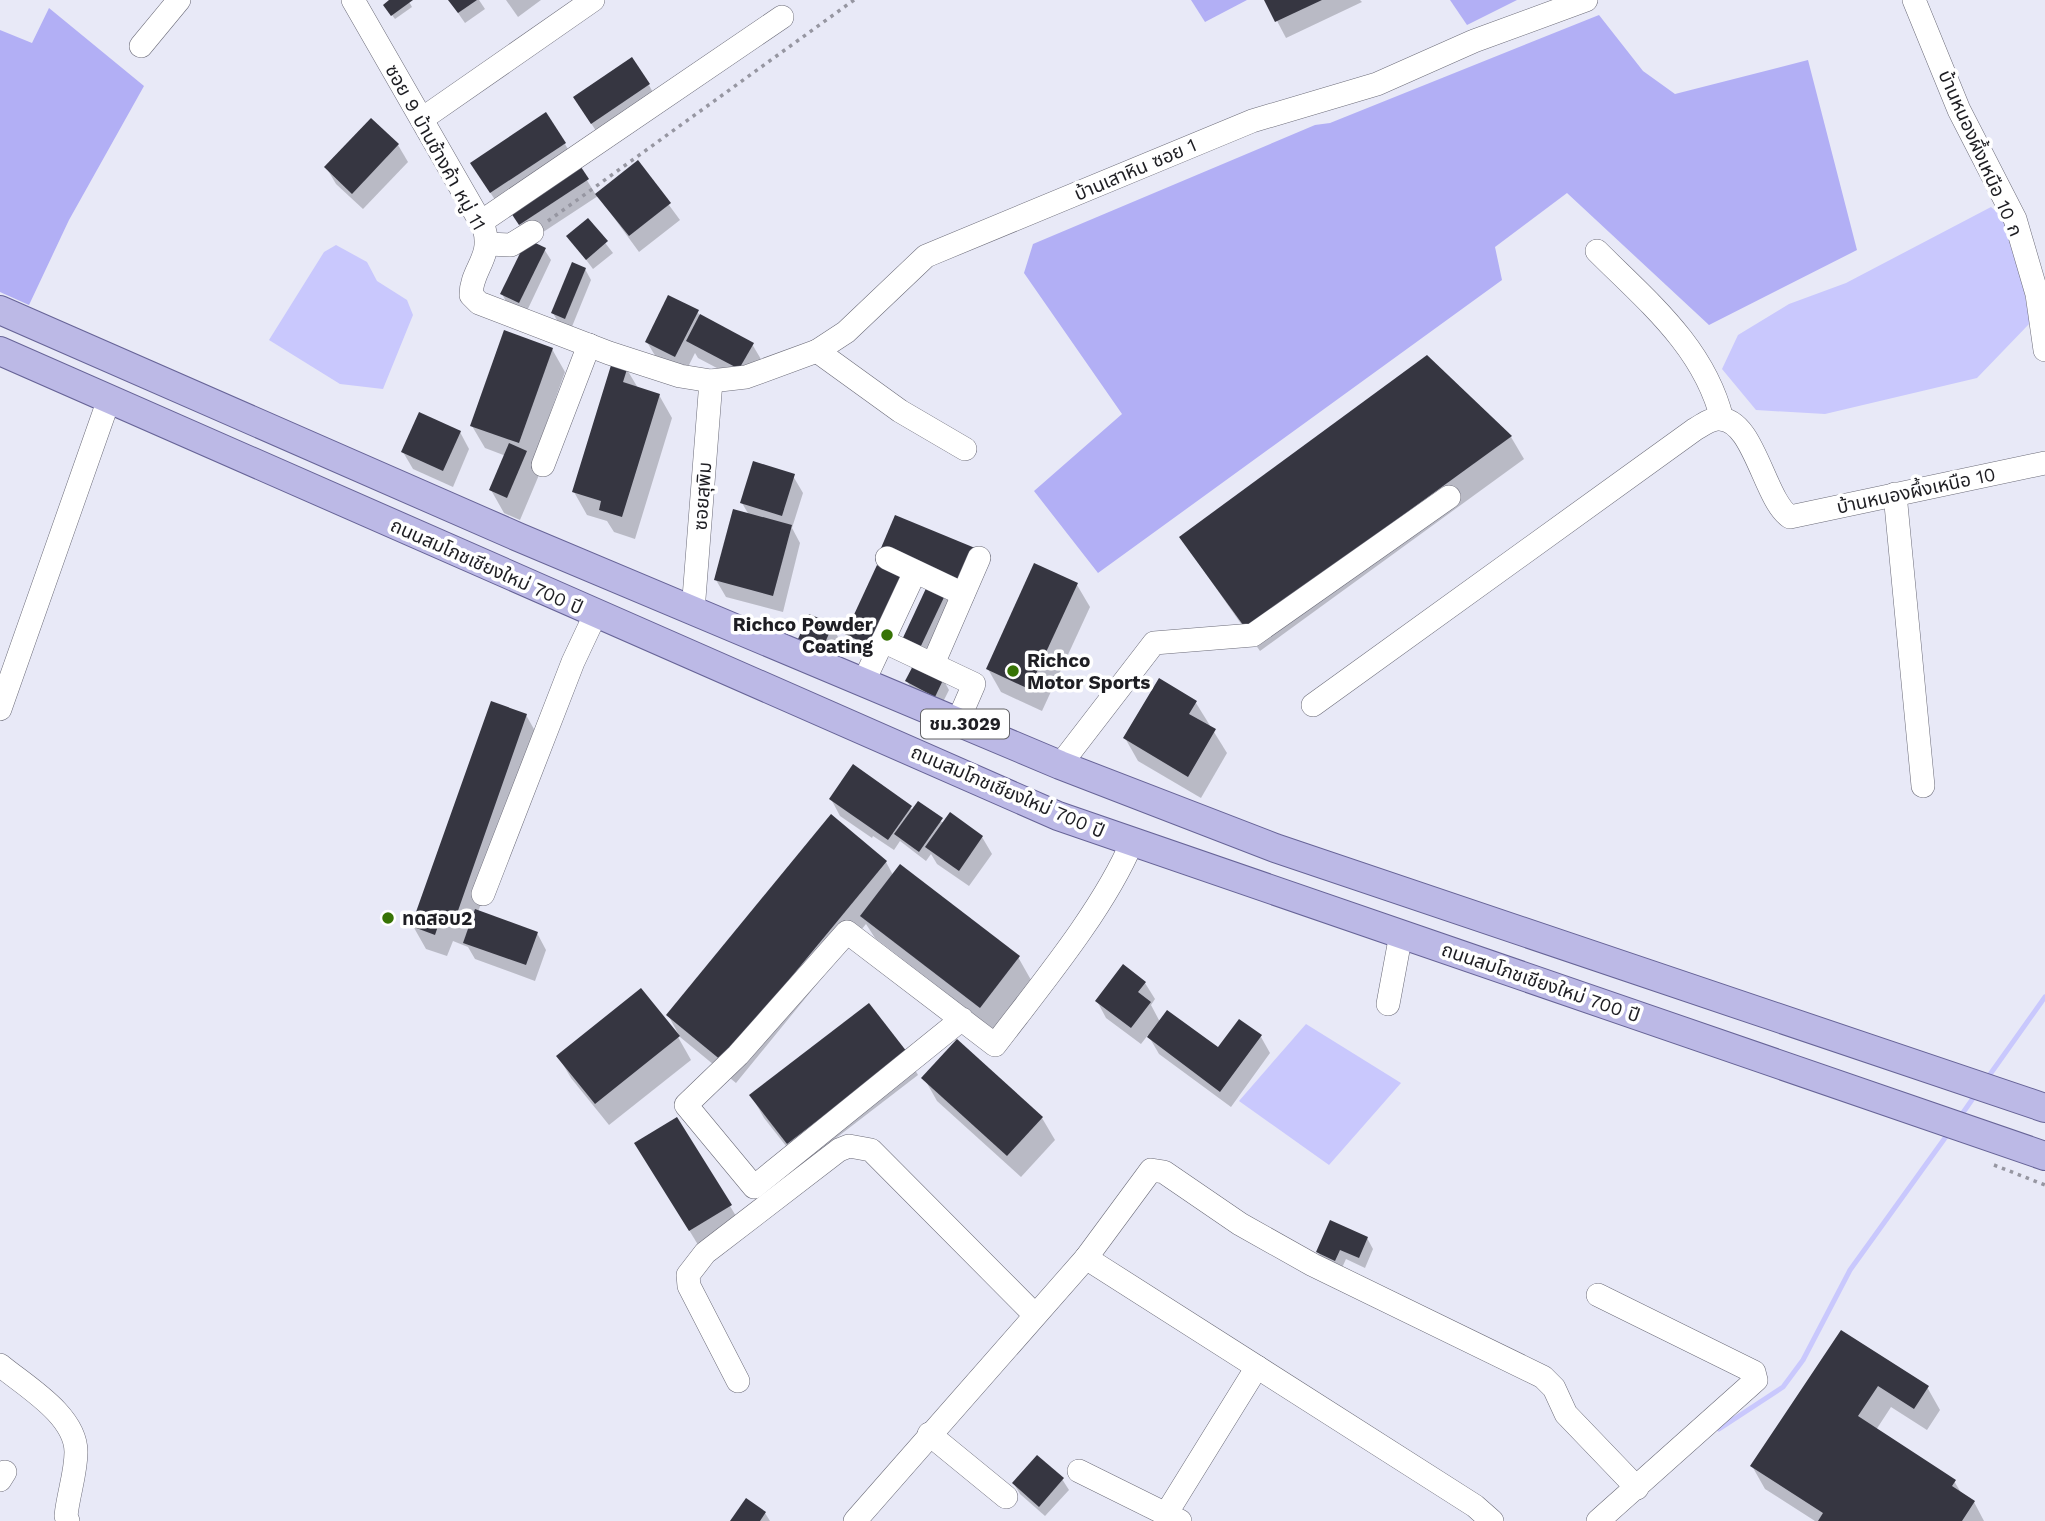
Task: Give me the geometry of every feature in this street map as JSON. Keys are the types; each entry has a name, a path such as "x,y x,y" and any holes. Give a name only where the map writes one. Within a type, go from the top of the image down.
{"main road":[{"name":"ถนนสมโภชเชียงใหม่ 700 ปี","path":"0,310 693,611 1060,765 1275,848 2045,1108"},
{"name":"ถนนสมโภชเชียงใหม่ 700 ปี","path":"0,351 1058,816 1927,1114 1984,1148 2045,1156"}],"street":[{"path":"141,46 179,0"},
{"name":"ซอย 9 บ้านช้างค้า หมู่ 11","path":"354,0 481,222 488,244 471,287 471,295 479,303 589,345 680,376 711,381"},
{"path":"422,119 593,0"},
{"name":"บ้านเสาหิน ซอย 1","path":"711,381 746,377 817,351 872,311 926,256 1252,121 1377,85 1474,41 1586,0"},
{"name":"บ้านหนองผึ้งเหนือ 10 ก","path":"1914,0 1959,110 2015,219 2037,294 2045,350"},
{"path":"481,222 782,17"},
{"path":"488,244 511,245 532,232"},
{"path":"1314,705 1694,430 1715,419 1723,419 1715,389 1702,363 1597,251"},
{"path":"543,465 589,345"},
{"path":"817,351 900,411 965,449"},
{"name":"ซอยสุพิม","path":"693,611 711,381"},
{"path":"0,709 109,399"},
{"name":"บ้านหนองผึ้งเหนือ 10","path":"1723,419 1734,424 1744,435 1788,516 2045,463"},
{"path":"2045,463 2045,484"},
{"path":"1895,494 1923,786"},
{"path":"1060,765 1154,643 1253,635 1449,497"},
{"path":"887,558 963,594"},
{"path":"933,664 979,558"},
{"path":"864,681 915,572"},
{"path":"483,894 573,662 596,614"},
{"path":"883,641 974,684 958,721"},
{"path":"962,1019 754,1187 687,1105 738,1055 847,932 962,1019 995,1045 1048,976 1115,877 1132,842"},
{"path":"1388,1004 1401,934"},
{"path":"738,1381 689,1286 688,1275 705,1253 839,1150 849,1146 870,1150 1035,1315"},
{"path":"855,1521 1086,1258 1151,1170 1164,1172 1240,1224 1313,1265 1543,1377 1554,1388 1566,1414 1637,1488"},
{"path":"1086,1258 1475,1506 1492,1521"},
{"path":"1598,1295 1754,1371 1756,1376 1756,1380 1598,1521"},
{"path":"0,1364 52,1407 73,1436 76,1449 65,1516 68,1521"},
{"path":"1079,1471 1173,1518 1257,1367"},
{"path":"929,1434 1006,1497"}],"path":[{"path":"532,232 854,0"},
{"path":"1984,1148 2045,1185"}],"shaded area":[{"path":"1191,0 1247,0 1205,22"},
{"path":"1450,0 1517,0 1467,25"},
{"path":"49,8 144,86 69,220 29,305 0,292 0,30 32,43"},
{"path":"1599,15 1643,71 1675,94 1808,60 1857,250 1709,325 1567,193 1495,247 1502,280 1098,573 1034,491 1122,414 1024,273 1033,244 1315,125 1330,123"}],"water":[{"path":"1991,207 2012,225 2030,323 1977,378 1825,414 1756,410 1722,369 1738,335 1789,304 1846,283"},
{"path":"336,245 367,262 377,281 407,300 413,315 383,389 340,384 269,340 324,252"},
{"path":"1306,1024 1401,1083 1329,1165 1239,1101"}],"building":[{"path":"389,0 413,0 391,16 383,5"},
{"path":"448,0 477,0 458,13"},
{"path":"1264,0 1322,0 1275,22"},
{"path":"632,57 650,84 591,124 573,97"},
{"path":"546,112 566,143 490,193 470,163"},
{"path":"371,118 399,144 352,194 324,167"},
{"path":"638,160 671,203 629,236 595,194"},
{"path":"577,161 589,179 519,225 507,207"},
{"path":"588,218 608,241 586,260 566,236"},
{"path":"527,239 546,248 519,303 500,294"},
{"path":"572,262 586,268 565,319 551,313"},
{"path":"668,295 699,310 675,357 645,342"},
{"path":"700,314 754,343 739,369 686,341"},
{"path":"504,330 553,348 519,443 470,426"},
{"path":"1427,355 1512,436 1246,629 1179,537"},
{"path":"612,362 628,366 623,382 660,394 622,517 599,510 601,501 572,492"},
{"path":"419,412 461,431 443,471 401,452"},
{"path":"509,443 527,451 507,498 489,490"},
{"path":"753,461 795,474 782,516 740,503"},
{"path":"733,509 792,525 773,596 714,580"},
{"path":"895,515 975,548 961,581 881,548"},
{"path":"1034,563 1078,583 1029,689 986,669"},
{"path":"877,565 903,577 870,646 845,634"},
{"path":"929,582 947,591 919,650 901,642"},
{"path":"809,614 833,624 822,650 798,639"},
{"path":"915,662 944,678 935,697 905,681"},
{"path":"1159,678 1197,701 1189,714 1216,729 1188,777 1123,738"},
{"path":"491,701 527,714 453,925 440,920 435,935 411,926"},
{"path":"853,764 912,806 888,840 829,799"},
{"path":"918,801 943,818 919,852 894,834"},
{"path":"950,812 983,836 959,871 925,847"},
{"path":"831,814 887,861 722,1061 666,1015"},
{"path":"900,864 1020,956 980,1008 860,916"},
{"path":"475,909 538,932 526,965 463,943"},
{"path":"1123,964 1146,982 1138,992 1151,1002 1131,1028 1095,1001"},
{"path":"641,988 680,1036 595,1104 556,1056"},
{"path":"869,1003 907,1052 787,1144 749,1095"},
{"path":"1167,1010 1218,1047 1239,1019 1262,1035 1220,1092 1147,1037"},
{"path":"957,1039 1043,1117 1007,1156 921,1078"},
{"path":"677,1117 732,1205 689,1231 634,1143"},
{"path":"1330,1220 1368,1237 1359,1258 1340,1250 1335,1261 1316,1252"},
{"path":"1841,1330 1929,1386 1914,1409 1878,1386 1858,1416 1956,1480 1952,1486 1975,1501 1962,1521 1818,1521 1823,1513 1750,1466"},
{"path":"1037,1455 1064,1478 1039,1507 1012,1483"},
{"path":"746,1498 766,1512 760,1521 730,1521"}],"waterway":[{"path":"1986,1080 2045,997"},
{"path":"1960,1117 1976,1094"},
{"path":"1719,1429 1783,1387 1803,1360 1850,1270 1950,1131"}],"place":[{"name":"Richco Powder Coating","path":"887,635"},
{"name":"Richco Motor Sports","path":"1013,671"},
{"name":"ทดสอบ2","path":"388,918"}]}
